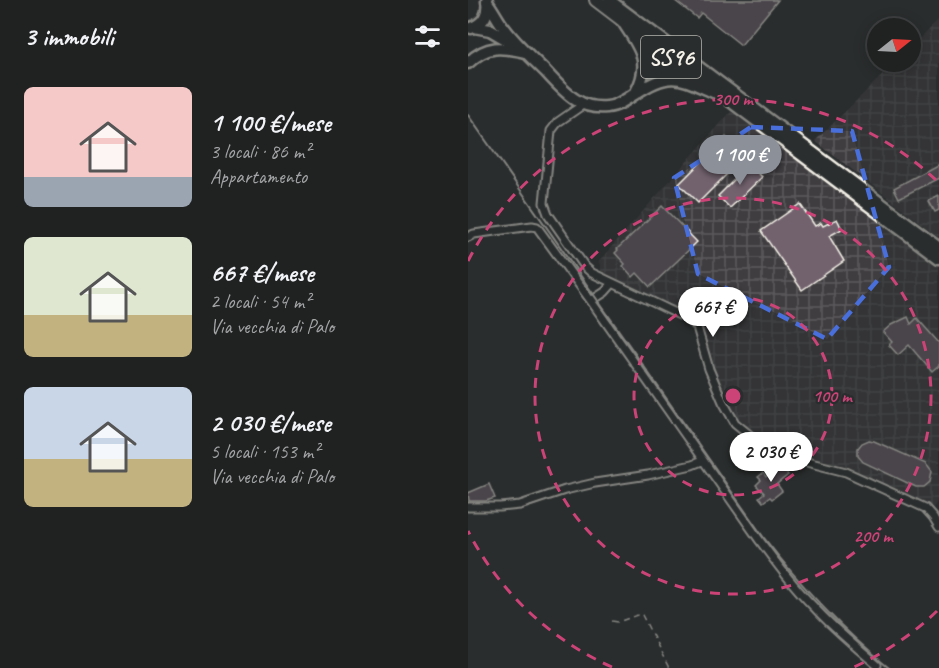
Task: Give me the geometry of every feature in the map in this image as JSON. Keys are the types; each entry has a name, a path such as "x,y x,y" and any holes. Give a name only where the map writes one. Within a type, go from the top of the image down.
{"highway":[{"path":"596,0 621,19"}],"main road":[{"name":"SS96","path":"609,0 939,247"},
{"path":"470,29 484,20 487,14 487,1"},
{"path":"487,1 506,31 562,89 584,104 608,107 667,78 681,78 722,96"},
{"path":"621,19 643,58 643,76 634,94"},
{"name":"SS96","path":"621,19 939,258"},
{"path":"470,29 496,33 527,53"},
{"path":"468,63 479,54 494,48 509,48 527,53"}],"street":[{"path":"584,104 558,122 551,131 544,203 548,214 585,267 592,273 690,320 697,327 709,369 723,402 735,423 757,441 783,456 846,472 925,508 939,527"},
{"path":"468,237 474,234 537,227 702,461 789,579 820,614 876,664"},
{"path":"591,301 614,283"},
{"path":"468,507 520,505 565,490 648,475 702,461"}],"path":[{"path":"612,621 618,622 642,615 669,668"}],"highlighted area":[{"path":"751,127 852,131 889,267 827,339 698,274 674,178"}],"shaded area":[{"path":"939,19 939,237 815,141 886,72 921,72 921,37"},
{"path":"736,106 802,162 939,260 939,499 933,508 802,461 757,441 729,412 707,361 697,327 603,278 599,261"}],"building":[{"path":"674,0 778,0 741,45 701,13 697,18"},
{"path":"726,137 745,156 698,203 679,184"},
{"path":"750,164 762,177 730,208 718,196"},
{"path":"939,164 939,178 899,198 894,188"},
{"path":"939,196 939,210 935,212 929,201"},
{"path":"800,204 815,226 821,223 823,226 837,219 842,229 829,236 844,261 802,290 761,231"},
{"path":"662,206 697,242 650,287 637,273 633,277 615,253"},
{"path":"908,317 911,324 917,318 939,343 939,366 932,372 909,345 898,355 889,345 892,342 883,332 891,325"},
{"path":"869,440 926,464 932,472 930,482 924,487 916,487 863,462 858,456 858,448"},
{"path":"780,465 788,475 777,484 782,491 772,499 770,497 763,502 759,497 764,493 756,485 761,480 758,477 763,473 766,477"},
{"path":"489,484 495,498 486,501 469,501 468,493"}],"railway":[{"path":"468,115 764,538 823,607 889,668"}]}
